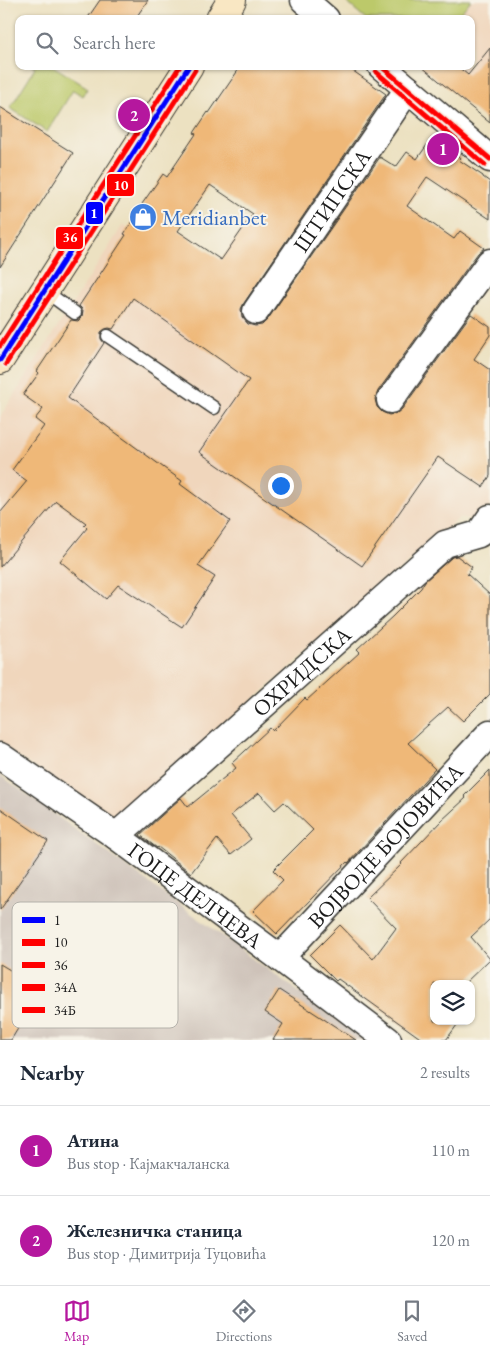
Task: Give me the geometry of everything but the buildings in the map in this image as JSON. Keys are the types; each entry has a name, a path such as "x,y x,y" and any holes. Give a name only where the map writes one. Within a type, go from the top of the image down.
{"main road":[{"path":"223,15 232,0"},
{"path":"0,360 186,70"}],"street":[{"path":"304,0 321,15"},
{"path":"386,70 490,159"},
{"name":"ШТИПСКА","path":"256,311 408,89"},
{"path":"390,400 490,262"},
{"name":"ОХРИДСКА","path":"116,836 446,544 486,533"},
{"name":"ВОЈВОДЕ БОЈОВИЋА","path":"280,958 490,733"},
{"name":"ГОЦЕ ДЕЛЧЕВА","path":"0,756 116,836 388,1040"}],"lane":[{"path":"45,291 75,313"},
{"path":"108,336 214,408"}],"shaded area":[{"path":"471,0 490,0 490,124 427,70 475,70 475,15 459,15"},
{"path":"123,225 490,479 490,506 479,522 460,517 114,823 0,744 0,417"},
{"path":"0,775 175,902 12,902 12,1028 178,1028 178,904 365,1040 0,1040"}],"green space":[{"path":"344,0 471,0 459,15 361,15"},
{"path":"34,70 59,70 88,88 83,96 73,90 47,132 10,108"}],"transit line":[{"name":"36","path":"0,346 177,70"},
{"name":"1","path":"0,360 186,70"},
{"name":"10","path":"6,364 195,70"},
{"name":"34А","path":"386,70 490,159"},
{"name":"34Б","path":"376,72 485,165"}],"place":[{"name":"Железничка станица","path":"134,115"},
{"name":"Атина","path":"443,149"},
{"name":"Meridianbet","path":"143,217"}]}
